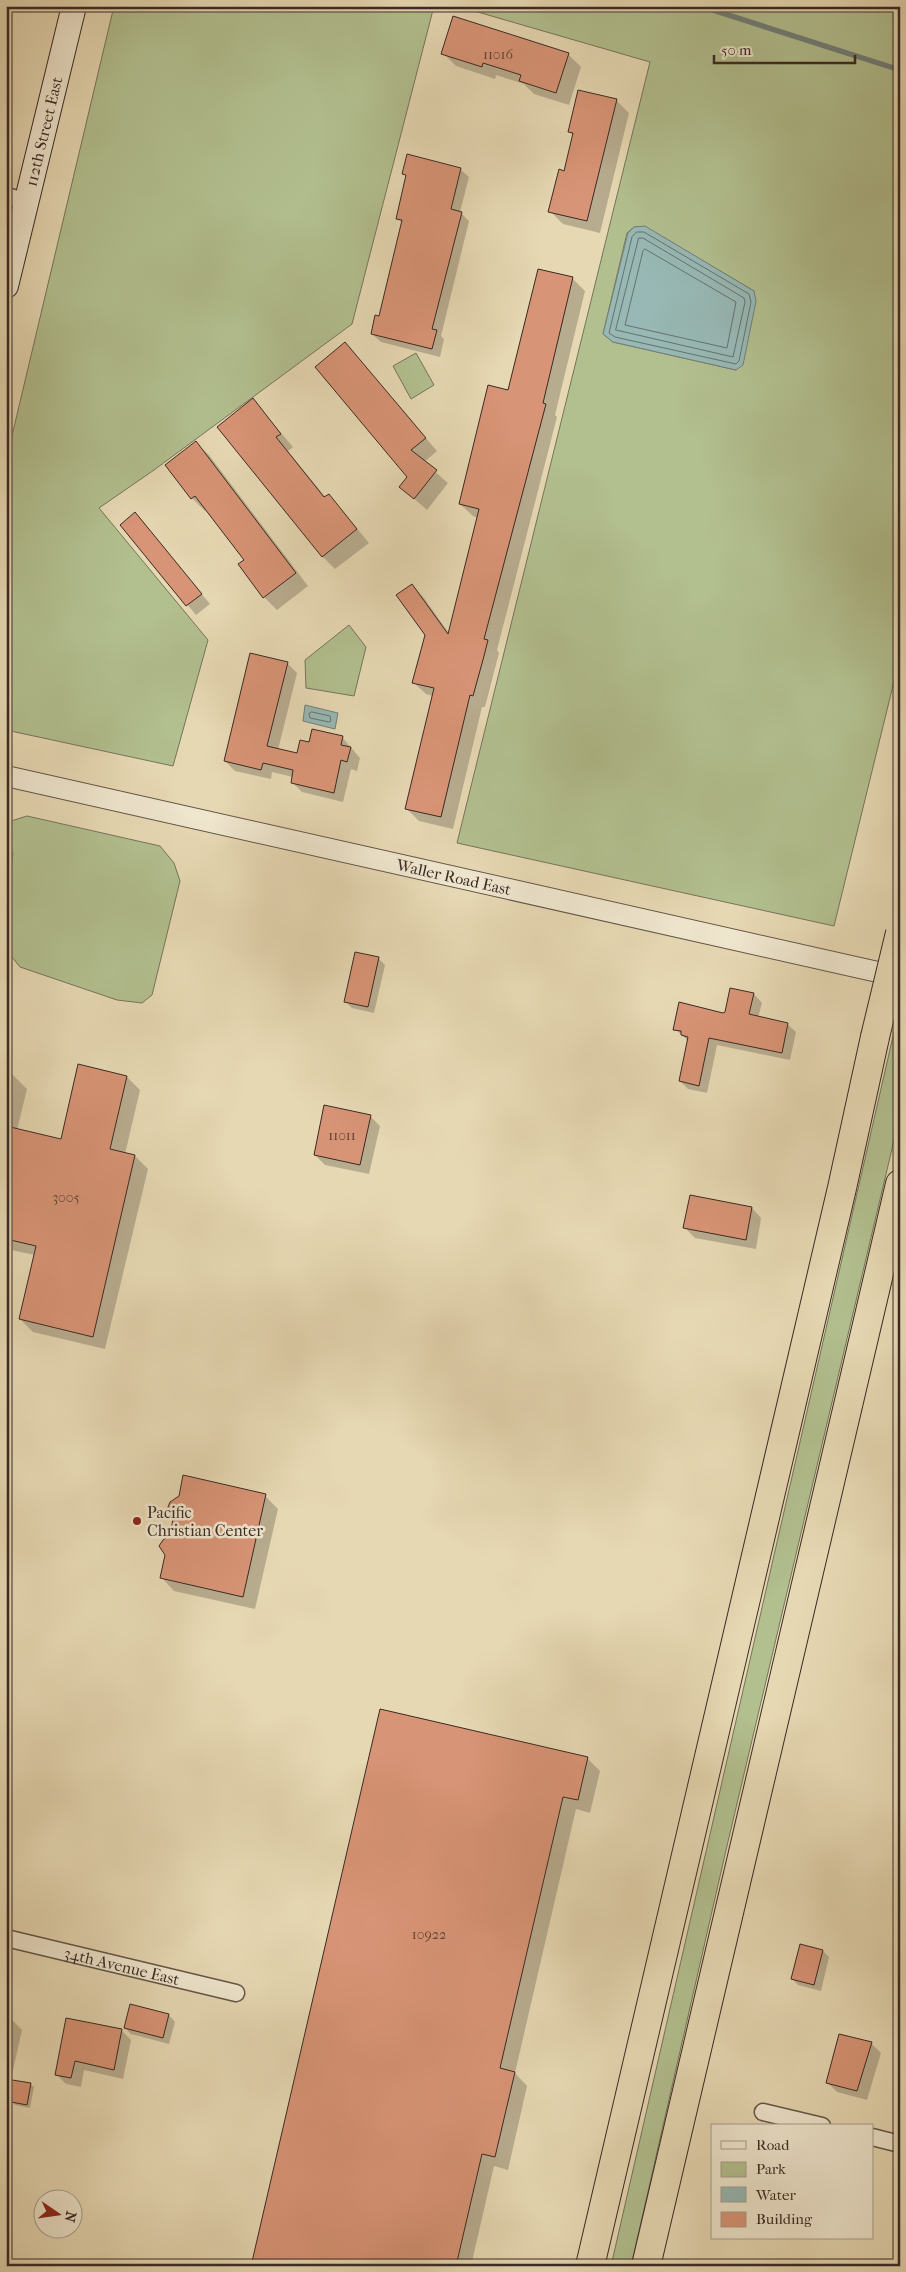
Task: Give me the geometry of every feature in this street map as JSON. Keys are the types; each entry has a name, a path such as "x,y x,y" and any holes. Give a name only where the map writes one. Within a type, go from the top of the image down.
{"highway":[{"path":"590,2266 900,933"},
{"path":"646,2266 900,1184"}],"main road":[{"name":"112th Street East","path":"6,286 16,199 74,6"}],"street":[{"name":"Waller Road East","path":"6,776 900,977"},
{"name":"34th Avenue East","path":"6,1938 236,1993"},
{"path":"763,2112 814,2124"},
{"path":"874,2138 900,2144"}],"green space":[{"path":"114,6 434,6 352,324 154,470 99,508 208,640 173,766 6,730 6,461"},
{"path":"457,6 900,6 900,657 834,926 457,843 650,62","holes":["634,227 645,227 754,291 736,370 613,342 603,334 627,233"]},
{"path":"416,353 434,385 411,399 393,366"},
{"path":"349,625 366,647 354,696 306,688 305,660"},
{"path":"27,816 160,846 174,863 180,881 152,995 142,1003 117,1000 20,967 8,952 6,909 13,853 6,837 8,822"},
{"path":"900,1006 900,1115 726,1850 631,2266 611,2266"}],"water":[{"path":"645,226 754,291 756,301 743,365 736,370 613,342 603,334 628,233 634,227"},
{"path":"305,705 338,713 335,729 303,721"}],"building":[{"path":"453,16 569,53 556,93 519,81 521,75 483,63 482,67 441,54"},
{"path":"578,90 617,99 587,221 548,212 559,169 564,171 573,133 568,132"},
{"path":"407,154 461,168 451,209 462,212 432,329 437,330 432,349 371,334 375,315 379,316 402,220 396,219 406,175 402,174"},
{"path":"538,269 573,277 543,403 546,404 484,639 488,640 473,696 470,695 441,817 405,809 434,688 412,683 425,635 396,595 412,584 448,634 479,509 459,504 488,385 508,390"},
{"path":"345,342 426,438 411,450 437,470 414,499 399,487 407,477 315,367"},
{"path":"253,398 281,434 276,437 324,497 329,494 357,529 322,557 217,427"},
{"path":"196,441 296,573 263,598 238,564 244,560 195,496 191,499 165,465"},
{"path":"135,512 202,594 186,606 120,525"},
{"path":"250,653 288,662 267,746 297,753 300,740 309,742 312,729 343,736 341,745 351,747 347,762 341,760 334,793 291,783 293,770 263,763 261,770 224,761"},
{"path":"355,952 379,957 368,1007 344,1002"},
{"path":"730,988 754,993 749,1014 788,1023 782,1053 709,1038 699,1086 679,1081 688,1037 681,1035 681,1031 673,1030 679,1002 723,1013 725,1012"},
{"path":"78,1064 127,1076 110,1149 135,1155 93,1337 19,1319 36,1246 6,1239 6,1126 61,1139"},
{"path":"324,1105 371,1115 360,1165 314,1155"},
{"path":"690,1195 752,1207 746,1240 683,1228"},
{"path":"183,1475 266,1494 243,1597 160,1578 165,1555 159,1546 170,1535 173,1519 168,1512 168,1507 170,1502 179,1496"},
{"path":"380,1709 588,1757 578,1800 563,1797 500,2068 515,2072 495,2157 482,2154 456,2266 251,2266"},
{"path":"800,1944 823,1950 814,1985 791,1979"},
{"path":"130,2004 169,2014 163,2038 124,2028"},
{"path":"66,2018 122,2029 114,2070 75,2061 71,2078 55,2075"},
{"path":"839,2034 872,2042 857,2091 826,2083"},
{"path":"6,2079 31,2083 27,2105 6,2101"}],"waterway":[{"path":"700,6 900,70"}],"place":[{"name":"Pacific Christian Center","path":"137,1521"}]}
